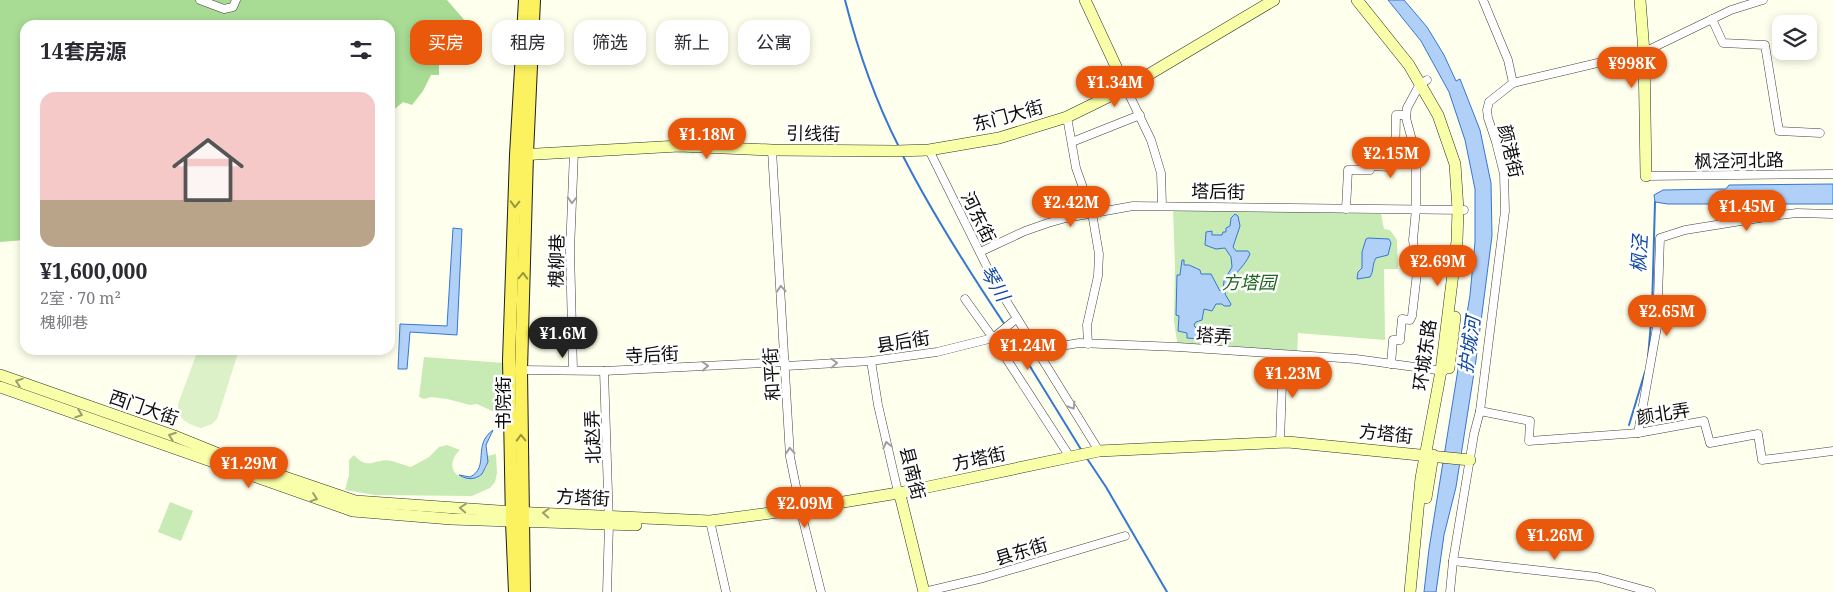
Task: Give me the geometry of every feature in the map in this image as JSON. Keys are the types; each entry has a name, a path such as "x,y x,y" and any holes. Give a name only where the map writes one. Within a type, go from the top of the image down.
{"main road":[{"path":"522,155 525,0"},
{"path":"522,155 534,0"},
{"name":"书院街","path":"515,592 522,155"},
{"name":"书院街","path":"522,155 509,360 517,517 524,592"}],"street":[{"path":"200,0 224,9 233,7 236,0"},
{"path":"1085,0 1151,140 1161,173 1162,206"},
{"name":"东门大街","path":"929,150 999,138 1067,117 1126,88 1258,4 1274,0"},
{"name":"环城东路","path":"1357,0 1423,82"},
{"name":"环城东路","path":"1364,0 1382,20 1442,111 1459,160 1461,265 1452,349 1445,371 1434,459 1425,506 1417,592"},
{"path":"1483,0 1508,60 1512,82 1644,52 1732,10 1763,0"},
{"path":"1640,0 1644,52 1646,176"},
{"path":"1712,19 1723,43 1765,46 1778,131 1820,133"},
{"path":"1391,364 1393,340 1400,340 1402,319 1410,320 1412,316 1417,273 1413,240 1416,209 1416,155 1406,115 1407,108 1423,82"},
{"name":"颜港街","path":"1450,592 1453,561 1474,434 1480,411 1505,211 1504,174 1488,118 1488,110 1489,102 1512,82"},
{"path":"1072,142 1140,115"},
{"path":"1346,208 1348,170 1370,170 1370,166 1390,167 1390,163 1395,163 1396,115 1406,115"},
{"path":"1067,117 1076,168 1092,213 1099,254 1098,276 1087,326 1088,344"},
{"name":"引线街","path":"522,155 678,146 772,150 929,150"},
{"name":"和平街","path":"772,150 790,457 801,512 821,592"},
{"name":"河东街","path":"929,150 994,281 1037,350 1096,454"},
{"name":"槐柳巷","path":"572,370 570,250 574,152"},
{"name":"枫泾河北路","path":"1646,176 1833,174"},
{"name":"塔后街","path":"980,252 1025,231 1066,218 1133,206 1461,210"},
{"path":"1638,432 1657,327 1660,238 1685,230 1772,216 1833,214"},
{"path":"966,299 1077,458"},
{"path":"993,338 1016,318"},
{"name":"县后街","path":"785,364 871,361 937,352 993,338"},
{"name":"塔弄","path":"1037,350 1079,343 1178,347 1356,359 1445,371"},
{"path":"1280,442 1283,355"},
{"name":"县南街","path":"871,361 878,405 924,592"},
{"name":"寺后街","path":"520,370 604,371 785,364"},
{"name":"北赵弄","path":"604,371 609,520 607,592"},
{"name":"西门大街","path":"0,375 177,437 229,458 355,501 517,517"},
{"name":"西门大街","path":"0,387 353,511 517,517"},
{"name":"颜北弄","path":"1480,411 1530,421 1529,440 1638,432 1704,421 1710,443 1758,434 1762,460 1833,451"},
{"name":"方塔街","path":"517,517 711,524 900,496 1096,454 1280,442 1346,446 1434,459"},
{"name":"方塔街","path":"1096,454 1293,447 1434,459"},
{"path":"1434,459 1470,460"},
{"name":"环城东路","path":"1410,592 1421,478 1434,459"},
{"path":"711,524 726,592"},
{"name":"县东街","path":"924,592 983,578 1126,536"},
{"path":"1453,561 1597,577 1650,592"}],"green space":[{"path":"0,0 447,0 464,20 410,20 410,65 439,65 439,75 431,75 423,91 412,105 403,102 395,109 395,20 20,20 20,240 0,242"},
{"name":"方塔园","path":"1173,209 1381,214 1384,229 1390,230 1397,240 1398,269 1384,269 1385,340 1298,333 1297,355 1178,347 1174,322 1175,265"},
{"path":"196,355 237,355 217,419 212,424 201,428 192,425 181,418 178,404"},
{"path":"424,357 504,363 503,416 477,404 470,405 447,399 431,397 424,399 419,397"},
{"path":"447,445 460,450 454,458 452,467 460,477 472,478 482,474 487,466 487,456 496,454 497,473 495,482 490,488 472,496 375,495 345,490 349,475 349,460 354,455 364,463 386,460 411,467 429,457 439,447"},
{"path":"170,502 193,511 181,541 158,532"}],"water":[{"name":"护城河","path":"1388,0 1404,0 1427,27 1444,55 1456,81 1460,79 1480,130 1491,183 1492,236 1476,360 1456,487 1444,535 1436,592 1424,592 1429,549 1470,295 1475,242 1475,189 1465,140 1449,92 1421,41"},
{"name":"枫泾","path":"1833,184 1833,204 1668,204 1655,202 1654,195 1663,190 1726,189 1729,185"},
{"path":"1235,214 1238,216 1240,226 1233,247 1236,251 1248,251 1250,254 1227,288 1225,294 1231,304 1230,306 1216,304 1212,311 1204,309 1202,320 1194,325 1197,330 1210,327 1220,332 1224,327 1231,326 1229,332 1225,341 1187,338 1187,333 1178,331 1179,316 1176,315 1177,275 1180,275 1182,260 1184,260 1184,265 1200,270 1201,274 1211,274 1220,291 1223,289 1224,281 1232,267 1231,257 1225,248 1216,249 1205,245 1206,232 1212,231 1212,235 1222,235 1223,232 1226,232 1226,228 1230,226 1231,218"},
{"path":"453,228 462,229 457,335 410,332 407,369 398,369 400,324 447,326"},
{"path":"1368,238 1389,239 1391,243 1388,255 1376,258 1370,277 1357,279 1358,272 1362,268 1362,252"},
{"path":"493,430 486,445 488,462 482,474 471,479 459,475 470,477 476,473 481,462 483,442"}],"waterway":[{"name":"琴川","path":"845,0 868,75 899,147"},
{"name":"琴川","path":"903,156 952,242 1005,325"},
{"name":"枫泾","path":"1648,358 1652,310 1655,202"},
{"name":"琴川","path":"1007,329 1082,451"},
{"name":"枫泾","path":"1629,425 1645,372"},
{"name":"琴川","path":"1086,457 1106,487 1167,592"}]}
